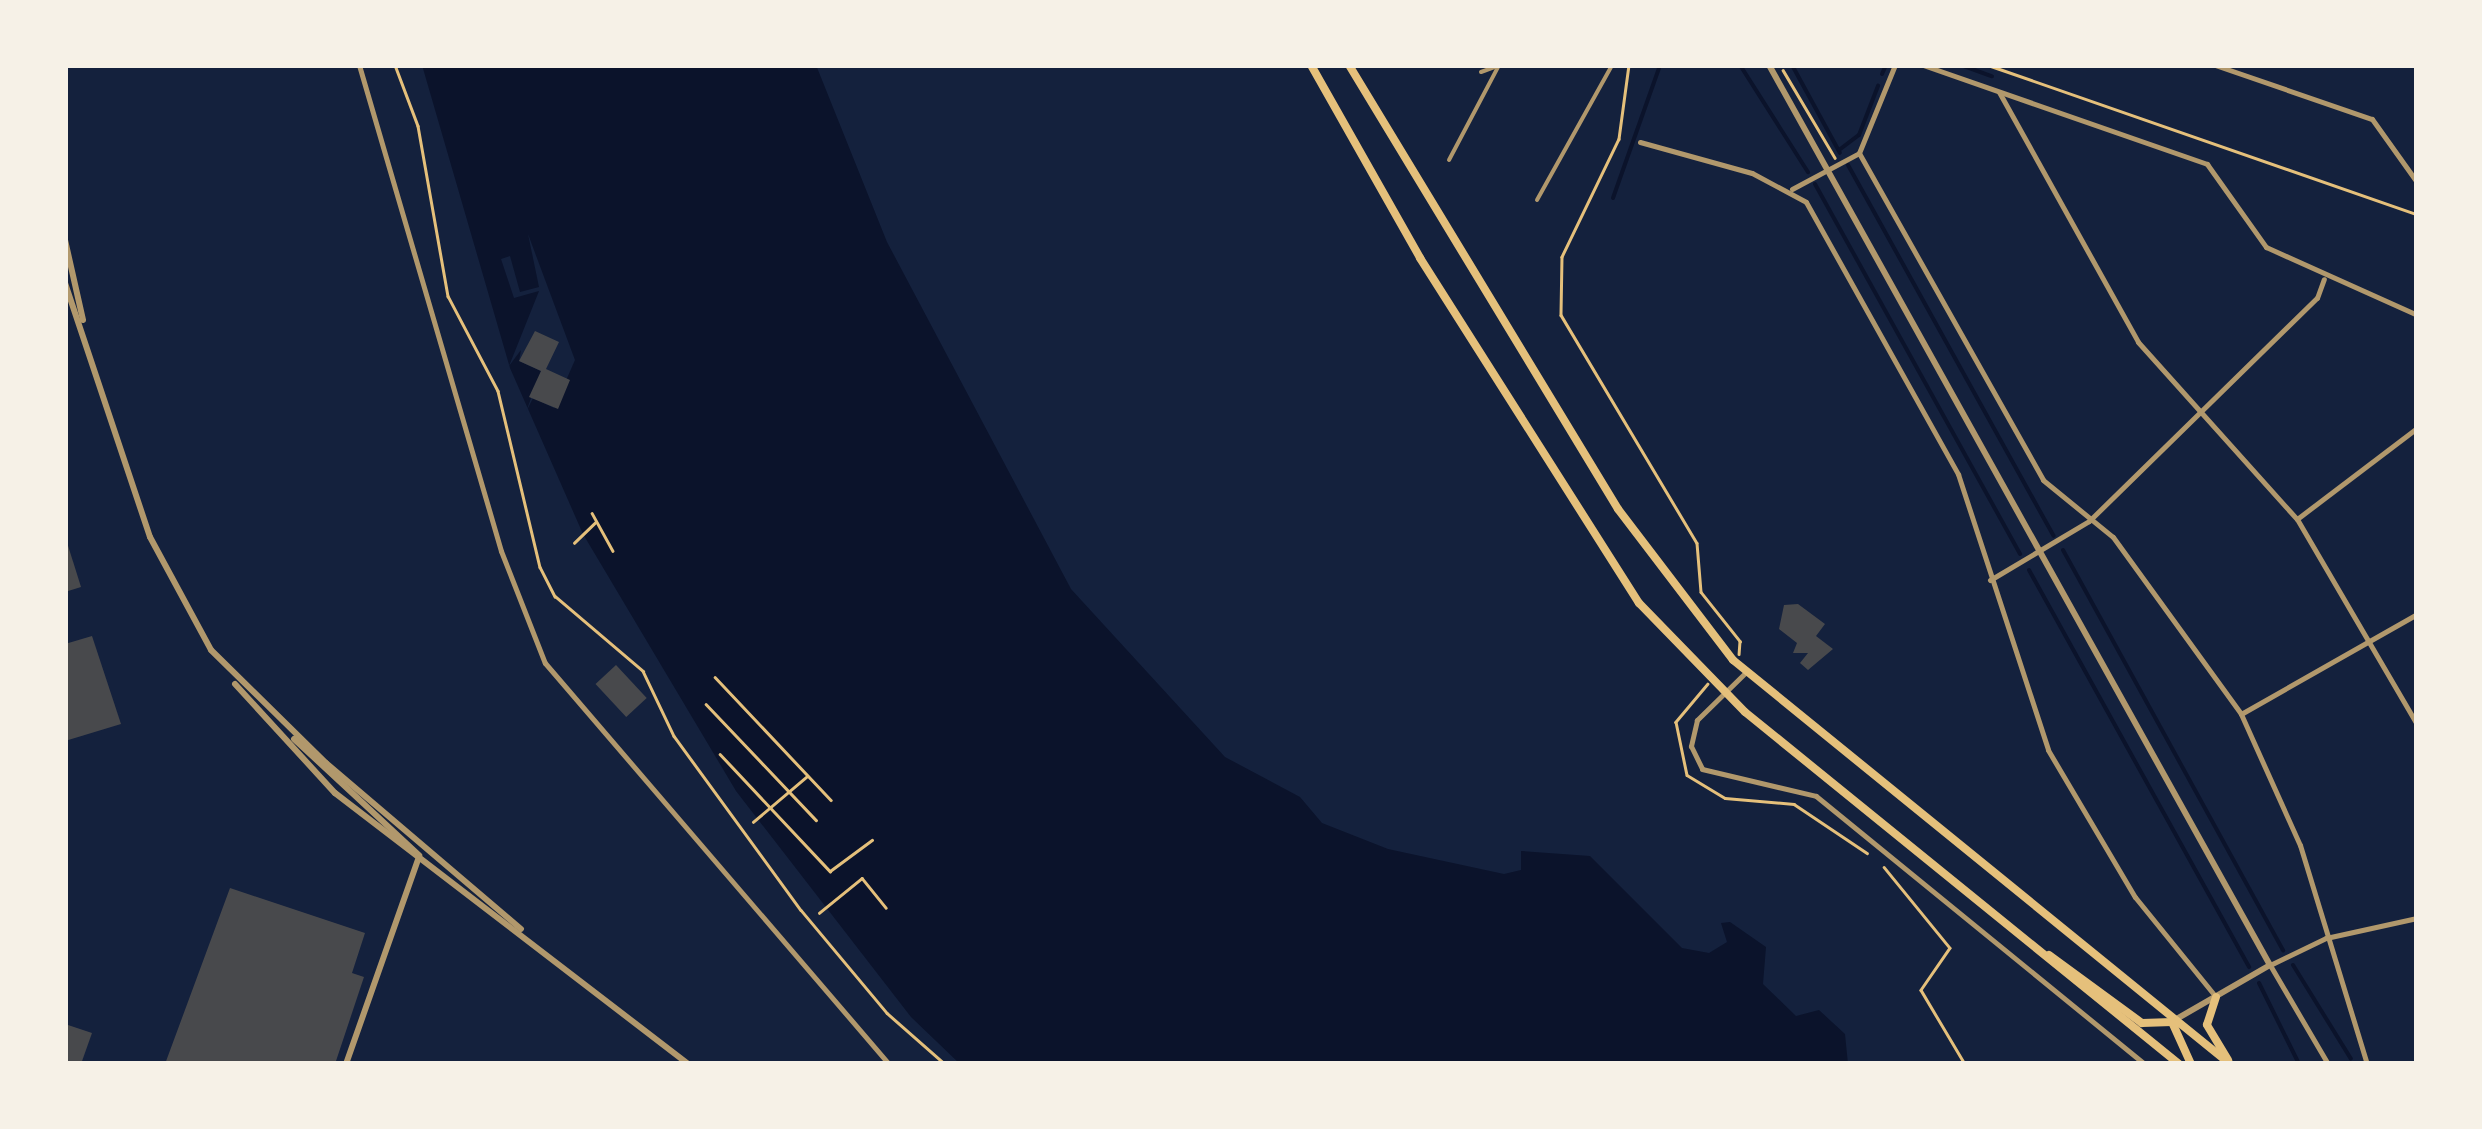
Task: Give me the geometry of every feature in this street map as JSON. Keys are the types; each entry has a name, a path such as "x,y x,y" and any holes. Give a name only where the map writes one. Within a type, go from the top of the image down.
{"main road":[{"path":"1311,65 1420,258 1639,602 1724,692 2179,1064"},
{"path":"1349,65 1618,508 1746,672 2172,1022 2230,1064"},
{"path":"2033,946 2142,1022 2172,1022"},
{"path":"2216,997 2208,1026 2230,1064"},
{"path":"2172,1022 2191,1064"}],"street":[{"path":"359,65 501,551 546,663 889,1064"},
{"path":"1481,72 1499,65"},
{"path":"1448,160 1499,65"},
{"path":"1537,200 1612,65"},
{"path":"1769,65 2328,1064"},
{"path":"1792,188 1859,153 1895,65"},
{"path":"1923,65 2207,164 2266,247 2324,279 2417,314"},
{"path":"2215,65 2372,119 2417,182"},
{"path":"1999,92 2138,342 2298,519 2374,638 2417,724"},
{"path":"1640,142 1792,188 1950,458 2018,678 2076,802 2135,897 2216,997"},
{"path":"1859,153 2042,480 2113,537 2188,630 2242,714 2300,845 2367,1064"},
{"path":"65,240 82,322 150,538 232,677 317,776 419,857 520,929"},
{"path":"1990,580 2089,521 2317,298 2324,279"},
{"path":"65,284 82,322"},
{"path":"2298,519 2417,428"},
{"path":"2242,714 2417,614"},
{"path":"1746,672 1724,692 1692,734 1702,768 1816,796 2145,1064"},
{"path":"232,677 520,929 688,1064"},
{"path":"281,722 419,857"},
{"path":"346,1064 419,857"},
{"path":"2172,1022 2270,965 2326,938 2417,918"}],"path":[{"path":"395,65 418,126 448,296 498,390 547,582 569,613 643,671 674,736 802,910 887,1013 945,1064"},
{"path":"1629,65 1612,156 1562,257 1561,316 1697,544 1702,592 1742,651"},
{"path":"1780,65 1838,164"},
{"path":"1988,65 2417,214"},
{"path":"592,513 613,551"},
{"path":"574,543 597,522"},
{"path":"715,677 831,800"},
{"path":"1695,698 1676,731 1696,785 1740,801 1794,804 1867,853"},
{"path":"706,704 816,820"},
{"path":"720,754 774,806 830,871 872,840"},
{"path":"754,822 808,776"},
{"path":"1884,867 1950,948 1921,990 1965,1064"},
{"path":"819,913 862,878 886,908"}],"water":[{"path":"422,65 816,65 887,242 1071,589 1225,757 1300,797 1322,823 1388,849 1504,874 1521,870 1521,851 1590,856 1682,948 1709,953 1727,942 1721,923 1730,922 1766,947 1763,984 1796,1016 1819,1010 1845,1034 1848,1064 960,1064 911,1017 736,791 583,534 510,368"}],"pier":[{"path":"528,234 575,360 554,408 533,398 526,412 541,371 519,361 521,350 509,366 539,291 514,298 501,259 510,256 520,292 539,287"}],"building":[{"path":"535,331 559,342 546,369 570,380 558,409 529,397 541,371 519,361"},
{"path":"65,536 81,587 65,592"},
{"path":"1798,604 1825,624 1816,636 1833,649 1808,670 1800,663 1808,653 1793,653 1797,643 1779,629 1784,605"},
{"path":"92,636 121,724 65,741 65,644"},
{"path":"616,665 647,698 626,717 596,684"},
{"path":"230,888 365,933 352,973 364,977 335,1064 165,1064"},
{"path":"65,1024 92,1033 81,1064 65,1064"}],"waterway":[{"path":"1613,198 1660,65"},
{"path":"1740,65 1808,172"},
{"path":"1792,65 1840,153"},
{"path":"1882,74 1886,65"},
{"path":"1961,65 1992,76"},
{"path":"1839,150 1859,135 1878,86"},
{"path":"1848,165 2054,536"},
{"path":"1815,184 2020,554"},
{"path":"2063,550 2283,950"},
{"path":"2029,570 2249,967"},
{"path":"2293,965 2351,1059"},
{"path":"2259,983 2299,1064"}]}
